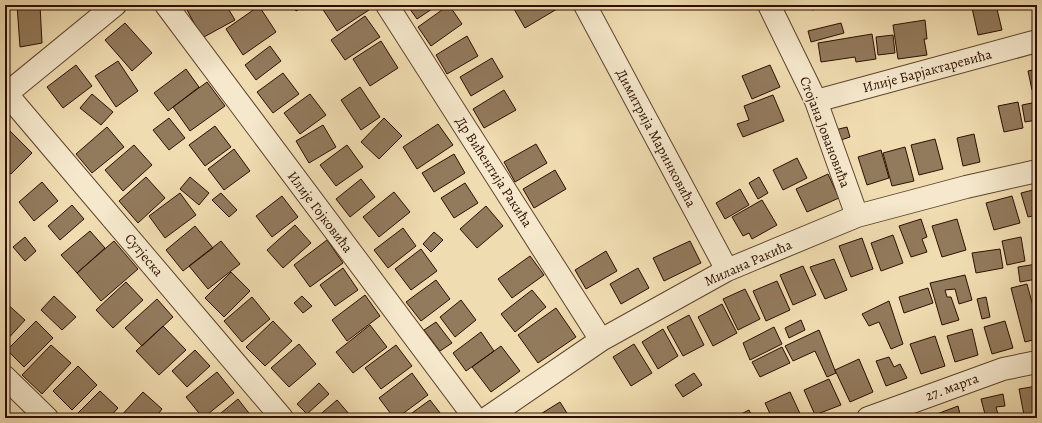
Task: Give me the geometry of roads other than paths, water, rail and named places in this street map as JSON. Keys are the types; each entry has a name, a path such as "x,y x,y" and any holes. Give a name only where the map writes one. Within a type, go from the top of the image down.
{"street":[{"path":"6,93 115,5"},
{"name":"Илије Гојковића","path":"166,5 475,418"},
{"name":"Др Вићентија Ракића","path":"387,5 601,340"},
{"name":"Димитрија Маринковића","path":"585,5 727,270"},
{"name":"Стојана Јовановића","path":"769,5 816,101 857,216"},
{"name":"Илије Барјактаревића","path":"816,101 1037,41"},
{"name":"Сутјеска","path":"6,93 282,418"},
{"name":"Милана Ракића","path":"487,418 601,340 727,270 857,216 966,187 1037,171"},
{"name":"27. марта","path":"868,418 1003,369 1037,362"},
{"path":"5,377 48,418"}]}
